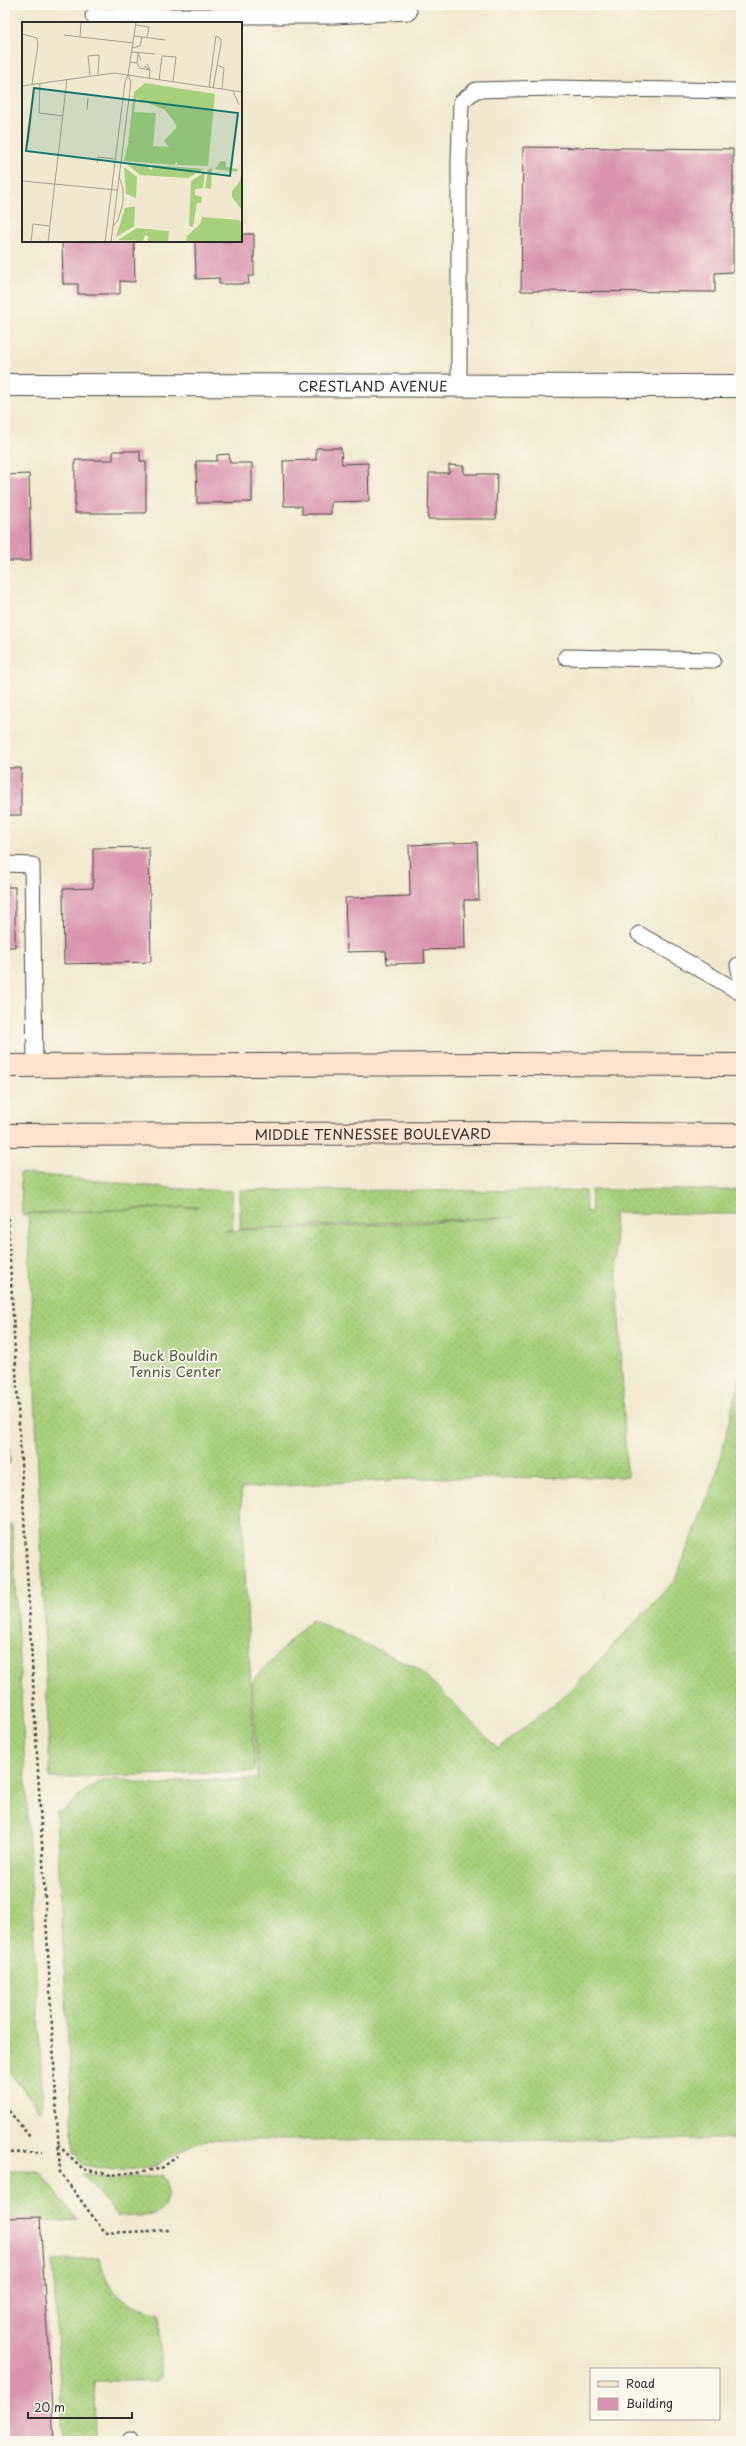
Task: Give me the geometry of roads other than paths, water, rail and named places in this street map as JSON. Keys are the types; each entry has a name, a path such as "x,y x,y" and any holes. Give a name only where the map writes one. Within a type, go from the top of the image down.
{"main road":[{"path":"5,1066 495,1064 741,1065"},
{"name":"MIDDLE TENNESSEE BOULEVARD","path":"5,1135 487,1133 741,1135"}],"street":[{"name":"CRESTLAND AVENUE","path":"5,385 741,386"}],"lane":[{"path":"93,16 335,16 409,12"},
{"path":"459,386 459,160 461,102 476,90 551,88 741,91"},
{"path":"566,657 713,660"},
{"path":"5,864 32,865 35,1066"},
{"path":"639,934 741,994"}],"park label":[{"name":"Buck Bouldin Tennis Center","path":"175,1364"}]}
